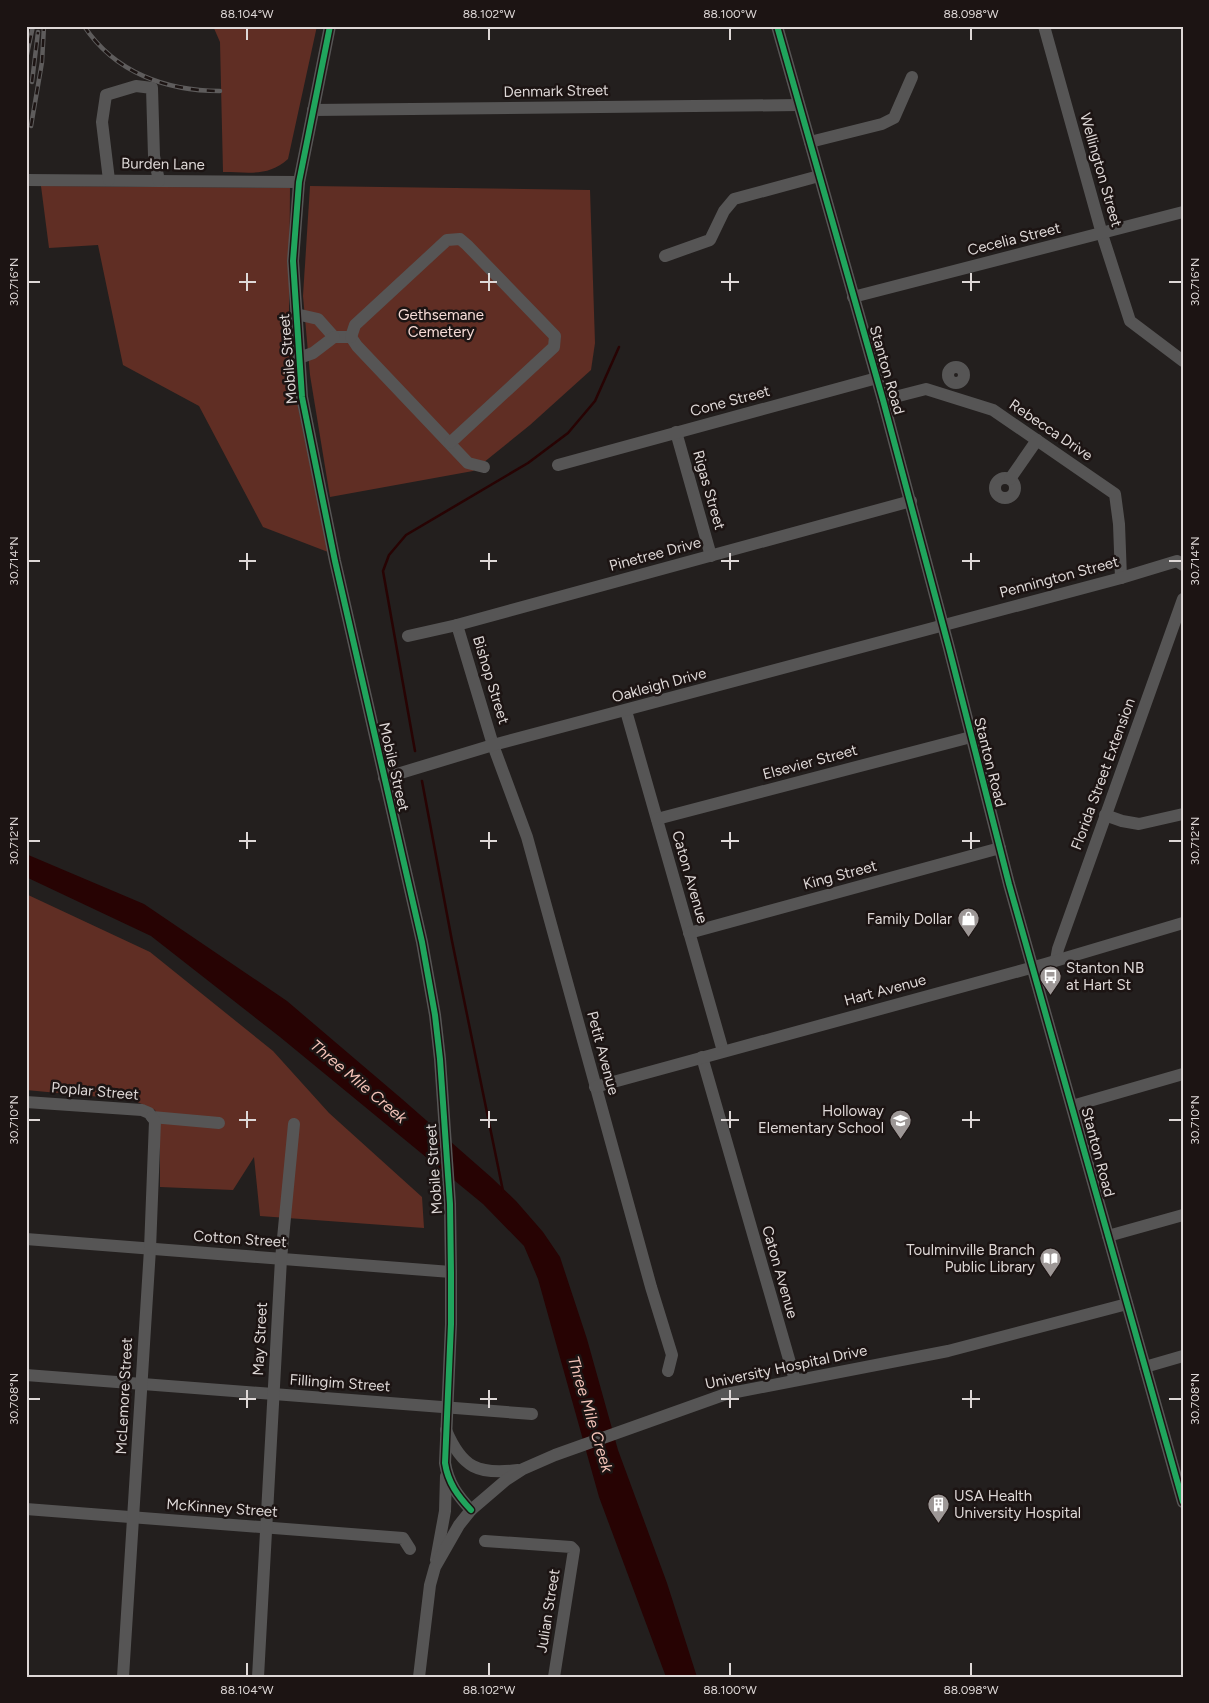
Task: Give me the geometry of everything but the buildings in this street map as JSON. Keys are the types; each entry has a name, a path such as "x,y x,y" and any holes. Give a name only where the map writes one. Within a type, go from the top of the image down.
{"street":[{"name":"Mobile Street","path":"330,26 299,182 293,260 302,397 335,562 431,986 440,1059 450,1204 451,1324 444,1451 446,1473 452,1486 471,1510"},
{"name":"Stanton Road","path":"777,26 877,378 1000,848 1182,1499"},
{"name":"Wellington Street","path":"1044,26 1102,234 1130,321 1183,361"},
{"path":"810,142 882,124 894,118 912,77"},
{"path":"109,180 102,122 106,95 136,86 152,88 154,156 159,180"},
{"name":"Denmark Street","path":"314,110 799,105"},
{"path":"665,256 710,240 724,210 734,199 819,176"},
{"name":"Burden Lane","path":"26,180 299,182"},
{"name":"Cecelia Street","path":"853,297 1183,212"},
{"path":"351,337 355,325 447,240 460,239 555,336 554,347 450,443"},
{"path":"296,314 318,319 334,337"},
{"path":"299,358 313,353 334,337 351,337"},
{"path":"351,337 357,346 468,463 484,467"},
{"name":"Cone Street","path":"558,465 877,378"},
{"path":"883,400 949,380"},
{"name":"Rebecca Drive","path":"926,388 993,410 1115,494 1119,524 1121,578"},
{"name":"Rigas Street","path":"676,432 711,556"},
{"path":"1010,479 1037,440"},
{"name":"Pinetree Drive","path":"408,636 457,625 911,502"},
{"name":"Pennington Street","path":"943,625 1121,578 1177,561 1183,565"},
{"name":"Florida Street Extension","path":"1056,960 1058,948 1183,599"},
{"name":"Bishop Street","path":"457,625 493,745"},
{"name":"Oakleigh Drive","path":"384,778 493,745 943,625"},
{"name":"Caton Avenue","path":"626,711 723,1052"},
{"name":"Elsevier Street","path":"657,820 971,737"},
{"name":"Petit Avenue","path":"493,745 527,837 595,1087 672,1355 668,1371"},
{"path":"1106,815 1122,821 1139,824 1183,814"},
{"name":"King Street","path":"689,932 1000,848"},
{"name":"Hart Avenue","path":"595,1087 1033,967 1183,923"},
{"name":"Caton Avenue","path":"702,1057 795,1380"},
{"path":"1072,1106 1183,1074"},
{"name":"Poplar Street","path":"26,1102 142,1110 149,1113 152,1117 220,1123"},
{"name":"McLemore Street","path":"124,1677 150,1248 155,1121 152,1117"},
{"name":"May Street","path":"258,1677 281,1259 294,1124"},
{"path":"1108,1236 1183,1215"},
{"name":"Cotton Street","path":"26,1239 451,1272"},
{"name":"University Hospital Drive","path":"471,1510 506,1480 523,1469 555,1455 726,1394 948,1351 1127,1304"},
{"path":"1144,1367 1183,1356"},
{"name":"Fillingim Street","path":"26,1375 532,1414"},
{"path":"445,1427 452,1444 462,1458 472,1466 482,1470 497,1472 523,1469"},
{"path":"419,1677 430,1585 445,1511 446,1473"},
{"name":"McKinney Street","path":"26,1509 403,1538 410,1548"},
{"path":"435,1567 459,1525 471,1510"},
{"name":"Julian Street","path":"485,1541 571,1547 574,1550 554,1677"}],"green space":[{"path":"213,26 317,26 288,159 273,169 250,173 223,172 220,42"},
{"path":"41,186 290,188 289,311 296,397 328,552 263,527 199,406 123,365 98,245 49,248"},
{"name":"Gethsemane Cemetery","path":"310,186 590,190 595,343 591,370 530,425 473,471 330,497 310,375 303,296"},
{"path":"26,894 150,952 273,1051 329,1113 422,1197 424,1228 260,1216 254,1157 233,1190 160,1187 160,1124 155,1110 133,1100 26,1090"}],"water":[{"name":"Three Mile Creek","path":"26,854 144,904 287,1001 492,1178 516,1201 543,1232 560,1257 587,1339 618,1450 667,1583 697,1677 666,1677 599,1497 538,1279 524,1246 483,1204 280,1037 151,936 26,877"}],"waterway":[{"path":"415,751 383,571 389,555 406,535 528,463 568,433 595,401 619,347"},
{"path":"422,781 452,941 503,1191"}],"railway":[{"path":"26,59 33,26"},
{"path":"31,126 42,62 44,26"},
{"path":"84,26 111,56 144,76 162,83 181,87 220,91"},
{"path":"32,82 38,32"}],"cycle path":[{"path":"330,26 299,182 293,261 302,397 335,561 422,942 435,1015 440,1059 450,1204 451,1324 445,1463 448,1477 454,1489 471,1510"},
{"path":"777,26 883,400 1009,884 1183,1502"}],"place":[{"name":"Family Dollar","path":"968,938"},
{"name":"Stanton NB at Hart St","path":"1050,996"},
{"name":"Holloway Elementary School","path":"900,1139"},
{"name":"Toulminville Branch Public Library","path":"1051,1278"},
{"name":"USA Health University Hospital","path":"938,1524"}]}
